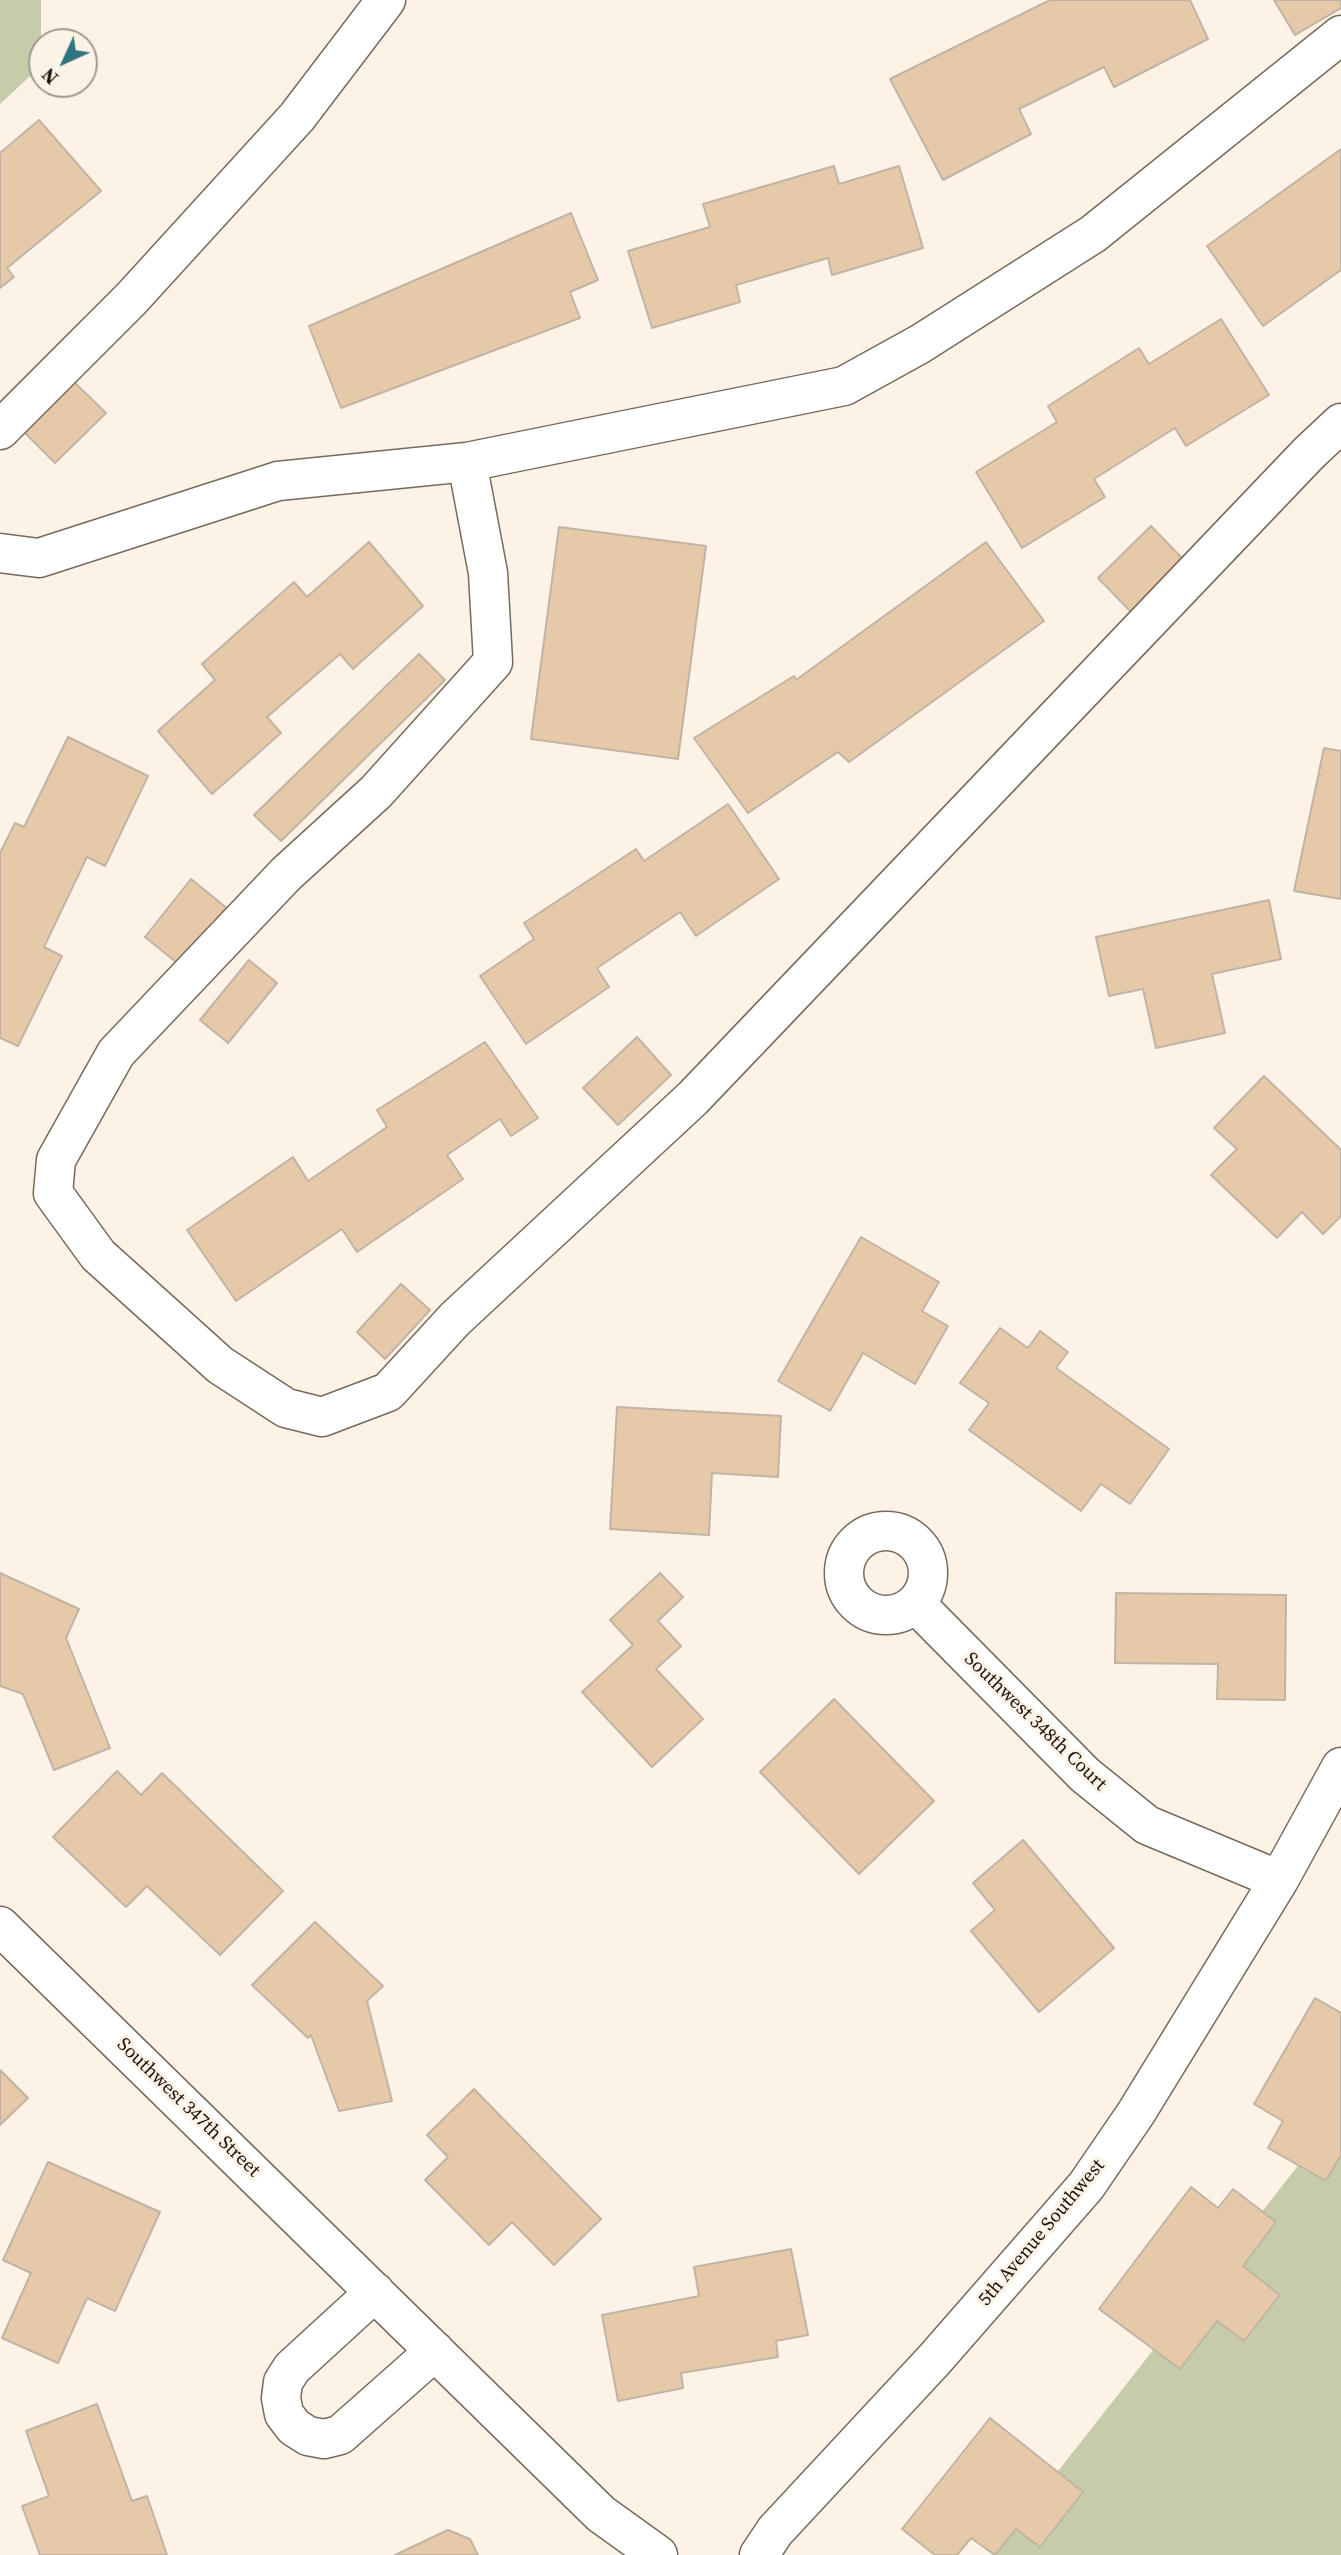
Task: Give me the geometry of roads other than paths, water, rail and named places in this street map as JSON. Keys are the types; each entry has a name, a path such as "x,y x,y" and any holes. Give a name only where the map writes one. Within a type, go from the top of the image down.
{"street":[{"path":"0,430 131,299 288,127 386,0"},
{"path":"0,554 39,558 278,481 467,462 844,386 920,344 1093,234 1341,35"},
{"path":"467,462 488,573 493,662 376,792 286,874 116,1053 56,1160 53,1193 98,1255 220,1365 286,1408 321,1417 388,1392 455,1319 693,1098 1299,463 1341,423"},
{"name":"Southwest 348th Court","path":"916,1604 1085,1775 1147,1825 1279,1880"},
{"name":"5th Avenue Southwest","path":"759,2555 775,2531 943,2350 1086,2186 1136,2113 1279,1880 1341,1767"},
{"name":"Southwest 347th Street","path":"0,1926 601,2514 658,2555"},
{"path":"375,2292 292,2368 283,2382 282,2406 294,2427 307,2436 324,2439 340,2435 435,2351"}]}
